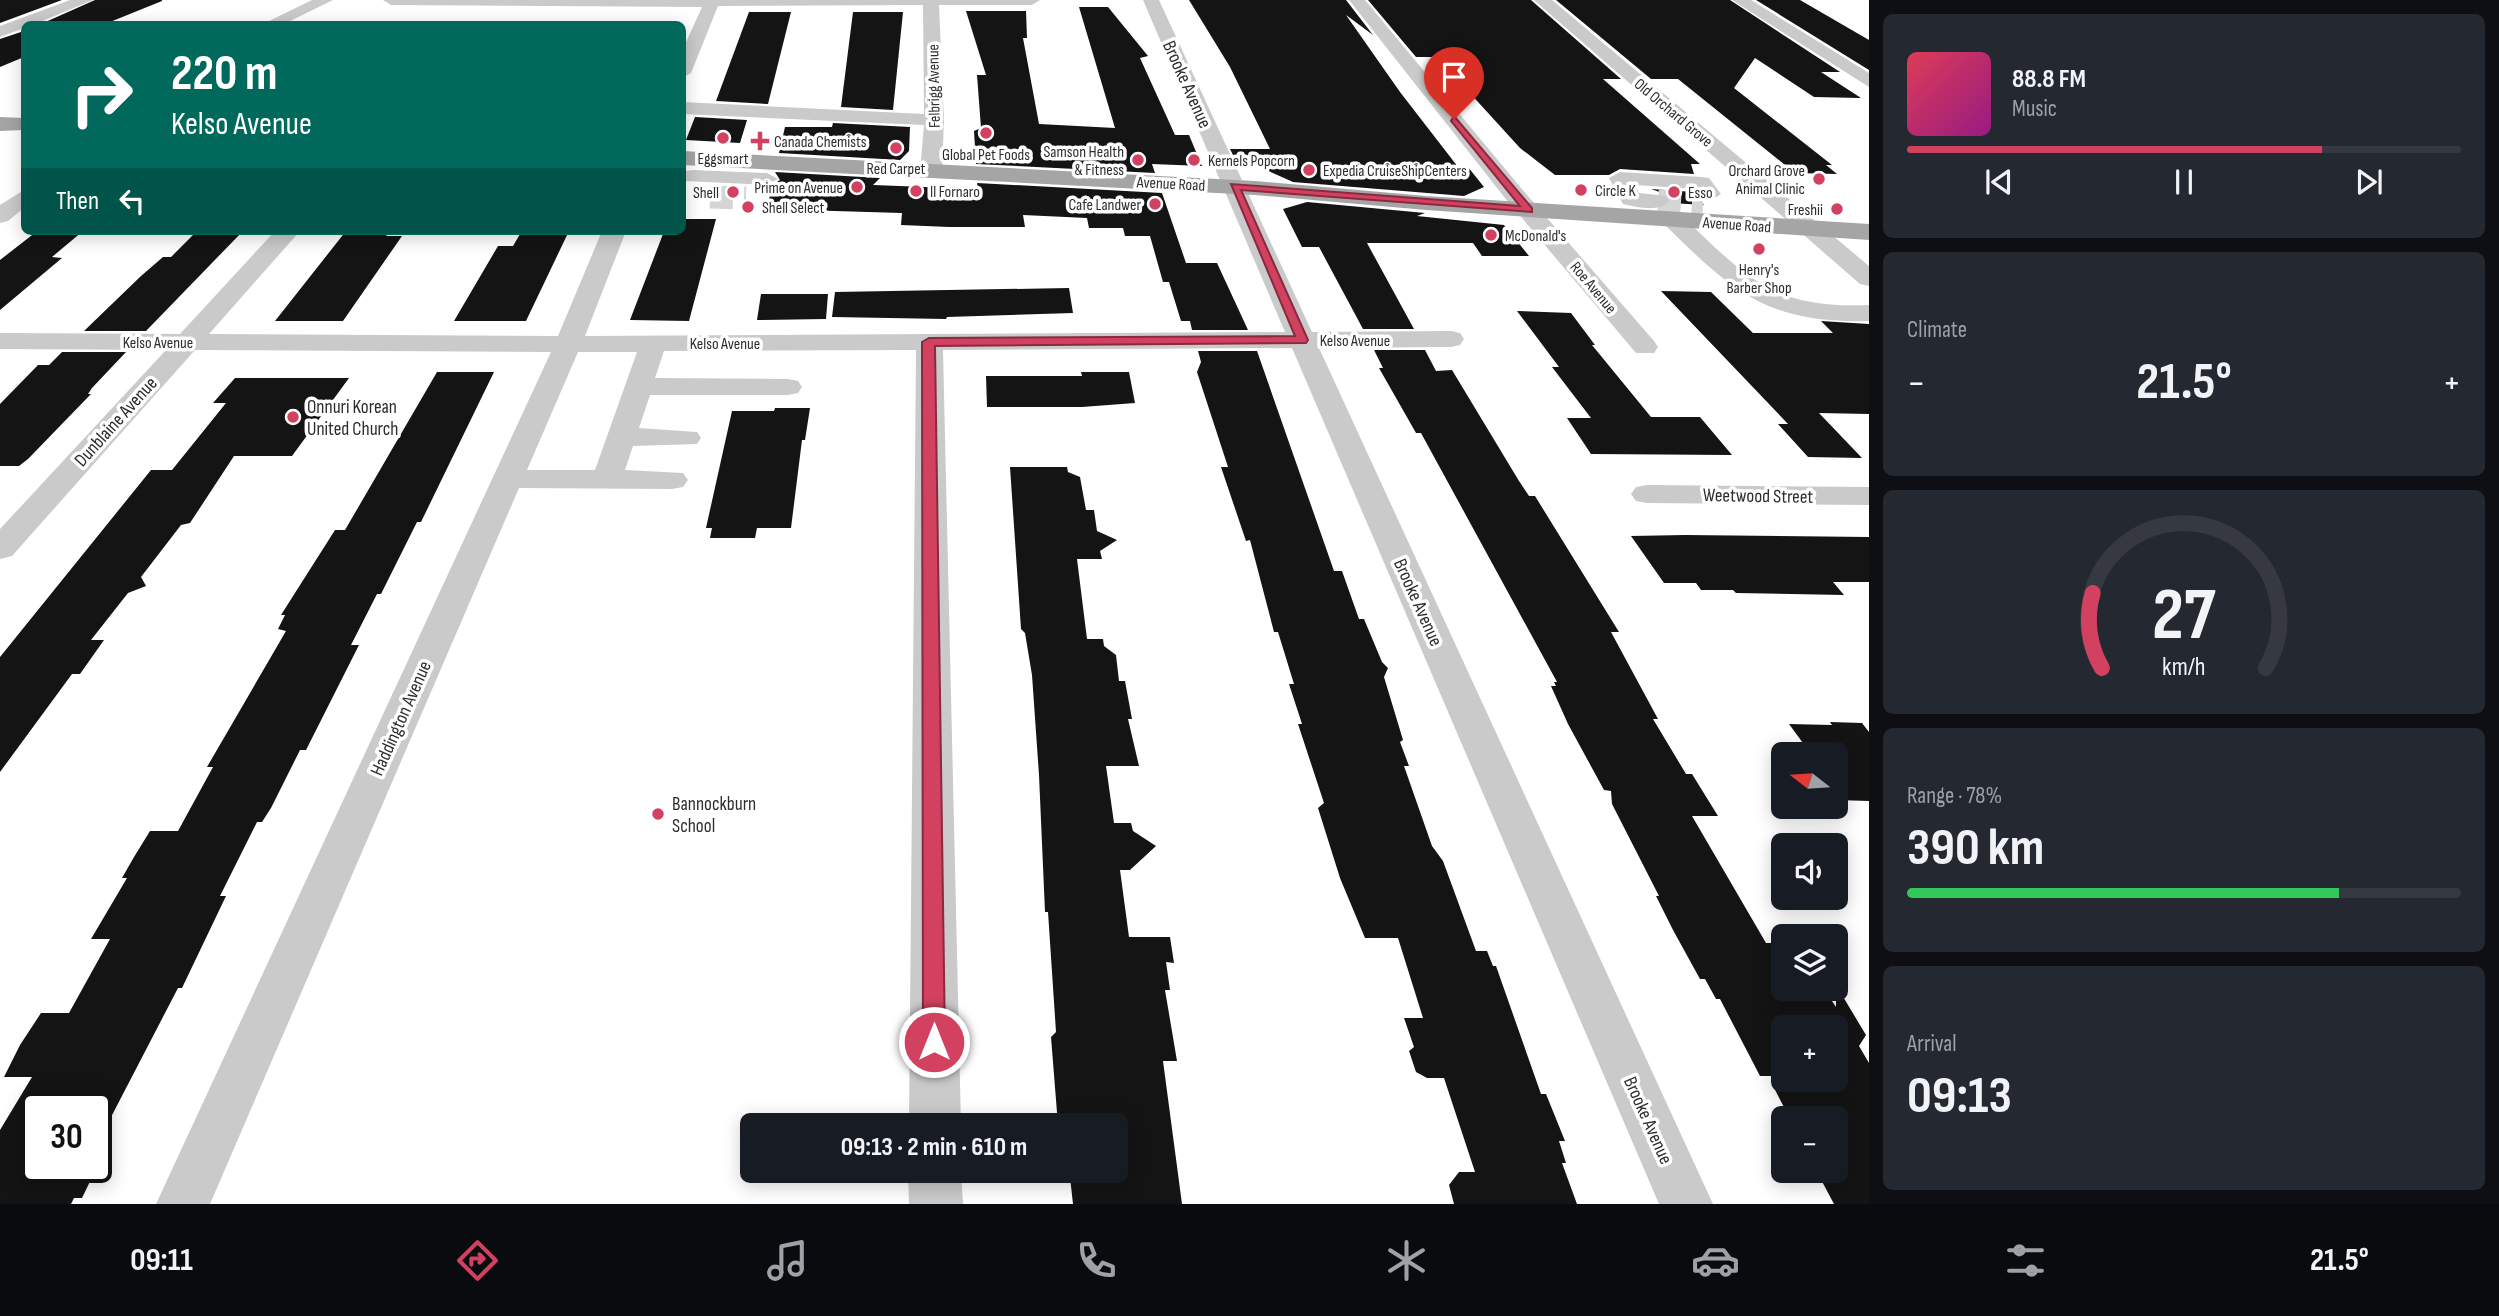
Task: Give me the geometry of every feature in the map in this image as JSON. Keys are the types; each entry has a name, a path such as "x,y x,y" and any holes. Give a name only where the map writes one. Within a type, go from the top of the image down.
{"main road":[{"path":"0,124 21,124"},
{"name":"Avenue Road","path":"688,179 760,184 931,172 1234,187 1528,210 1631,202 1710,207 1812,229 1869,232"}],"street":[{"path":"29,21 85,0"},
{"path":"278,21 325,0"},
{"path":"391,0 489,3 1032,0"},
{"name":"Brooke Avenue","path":"1151,0 1686,1204"},
{"name":"Roe Avenue","path":"1357,0 1528,210 1645,347"},
{"name":"Old Orchard Grove","path":"1542,0 1869,279"},
{"path":"1740,0 1869,82"},
{"path":"686,63 712,1"},
{"name":"Felbrigg Avenue","path":"931,1 934,120 931,172"},
{"path":"477,17 489,3"},
{"path":"0,32 21,24"},
{"path":"686,108 934,120"},
{"path":"1869,302 1814,299 1780,290 1710,207 1701,183 1620,177 1631,202 1661,204 1749,289 1767,300 1806,312 1869,313"},
{"path":"688,179 713,192"},
{"path":"1710,207 1777,198"},
{"path":"0,216 21,199"},
{"name":"Dunblaine Avenue","path":"0,549 284,235"},
{"name":"Haddington Avenue","path":"183,1204 568,344 612,235"},
{"name":"Kelso Avenue","path":"0,341 568,344 1451,339"},
{"path":"929,342 935,1113"},
{"path":"607,479 653,343"},
{"path":"639,386 788,387"},
{"path":"622,437 686,438"},
{"path":"507,479 672,480"},
{"name":"Weetwood Street","path":"1647,494 1869,496"},
{"path":"935,1183 936,1204"}],"building":[{"path":"0,0 62,0 0,23"},
{"path":"95,0 162,0 112,21 48,21"},
{"path":"1189,0 1346,0 1373,35 1346,15 1400,92 1458,167 1468,167 1484,187 1464,196 1293,182 1233,155 1230,149 1270,149 1230,67"},
{"path":"1368,0 1531,0 1621,79 1603,79 1700,164 1691,164 1694,174 1620,169 1609,175 1555,175 1520,148 1437,57 1416,57"},
{"path":"1556,0 1730,0 1840,72 1821,72 1861,98 1814,97 1755,58 1734,88 1832,165 1826,165 1837,174 1795,173 1678,79 1651,79"},
{"path":"1756,0 1800,0 1869,40 1869,70"},
{"path":"1079,7 1108,7 1148,56 1140,58 1175,135 1189,135 1202,166 1152,164 1155,173 976,164 974,131 981,128 977,75 986,75 966,11 1026,11 1027,38 1023,38 1039,124 1115,128"},
{"path":"749,12 791,12 768,104 716,101"},
{"path":"853,12 903,12 893,110 841,107"},
{"path":"21,32 21,58 0,67 0,39"},
{"path":"695,117 747,120 740,143 686,140"},
{"path":"833,123 910,127 909,151 900,160 779,153 785,127 832,127"},
{"path":"775,172 880,178 873,185 978,189 977,183 1162,193 1186,263 1217,263 1248,330 1192,330 1190,321 1181,321 1169,282 1163,282 1150,236 1125,236 1123,228 1089,228 1087,218 1023,215 1025,227 949,227 901,225 902,213 767,209 772,185 780,180"},
{"path":"1651,189 1694,192 1704,205 1671,203 1668,195"},
{"path":"1307,202 1425,213 1417,216 1504,225 1529,256 1482,256 1473,243 1367,243 1414,329 1363,329 1319,247 1302,247 1283,209"},
{"path":"686,219 716,219 689,321 630,320 663,235 686,235"},
{"path":"32,235 78,235 52,257 62,258 0,310 0,260"},
{"path":"193,235 239,235 146,331 84,331 163,257 171,257"},
{"path":"343,235 402,236 343,321 275,321"},
{"path":"519,235 567,235 526,321 454,321 498,246 513,246"},
{"path":"1069,288 1073,313 946,319 832,317 835,292"},
{"path":"1661,291 1711,292 1753,333 1833,333 1821,321 1869,324 1869,414 1819,413 1862,458 1808,457 1778,424 1788,424"},
{"path":"761,294 828,294 826,319 757,320"},
{"path":"1517,311 1571,313 1595,345 1592,345 1651,417 1700,417 1732,455 1591,454 1567,418 1591,418 1552,367 1559,367"},
{"path":"1374,350 1425,350 1436,371 1452,370 1519,481 1529,496 1535,496 1619,632 1611,632 1658,719 1653,719 1686,774 1692,774 1718,816 1692,816 1766,943 1771,943 1771,1001 1832,1001 1836,1007 1836,1001 1846,1001 1866,1035 1859,1046 1869,1063 1869,1204 1834,1204 1823,1183 1848,1183 1848,1106 1783,1106 1776,1092 1848,1092 1848,1015 1771,1015 1771,1076 1760,1076 1720,999 1716,999 1705,979 1700,979 1673,930 1656,896 1659,896 1612,804 1611,791 1604,790 1568,724 1551,686 1556,686 1554,682 1557,682 1421,433 1416,433 1379,368 1383,368"},
{"path":"1198,351 1257,351 1334,571 1342,571 1359,619 1364,619 1382,662 1388,668 1384,677 1403,740 1400,742 1409,766 1404,766 1432,846 1443,861 1476,951 1487,951 1493,966 1496,966 1541,1094 1546,1094 1565,1141 1559,1141 1566,1163 1562,1163 1577,1204 1454,1204 1449,1185 1459,1172 1475,1172 1444,1078 1427,1078 1416,1072 1409,1051 1414,1047 1404,1018 1423,1018 1398,938 1365,938 1340,878 1318,808 1324,803 1298,724 1302,724 1289,684 1294,684 1278,632 1274,632 1250,540 1246,541 1221,467 1228,467 1197,372 1201,362"},
{"path":"62,352 126,352 92,388 88,394 91,394 28,459 19,466 0,466 0,404 38,365 49,365"},
{"path":"437,372 494,372 421,522 417,522 381,594 377,594 351,645 359,645 306,750 300,750 271,808 262,822 257,822 220,896 226,896 182,988 178,988 112,1115 112,1092 23,1092 32,1077 4,1077 20,1045 41,1013 69,1013 110,939 91,939 127,878 122,878 134,857 150,831 178,831 213,767 207,767 286,631 278,629 285,615 281,615 335,530 345,530"},
{"path":"1081,372 1129,372 1135,403 1082,407 987,407 986,376 1082,376"},
{"path":"235,378 349,378 292,456 234,456 190,523 181,525 141,577 146,586 128,593 91,640 104,640 80,674 72,674 0,772 0,657 151,470 172,470 226,403 213,403"},
{"path":"775,408 810,408 805,440 802,440 791,528 757,528 755,538 710,538 712,528 706,528 732,411 774,411"},
{"path":"1010,467 1067,467 1068,472 1080,477 1086,510 1094,510 1097,531 1117,540 1100,551 1102,559 1077,559 1087,639 1103,639 1104,646 1116,655 1119,681 1125,681 1132,719 1128,719 1139,766 1106,766 1114,823 1131,823 1133,831 1156,846 1130,870 1120,870 1129,937 1170,937 1174,963 1166,962 1170,990 1165,990 1177,1061 1163,1061 1182,1204 1073,1204 1071,1183 1128,1183 1128,1113 1057,1113 1051,1037 1056,1032 1048,912 1045,912 1032,675 1025,633 1021,629"},
{"path":"1631,536 1869,537 1869,582 1833,582 1844,595 1736,593 1733,590 1701,590 1696,583 1664,583"},
{"path":"1830,722 1862,723 1869,732 1869,801 1848,800 1848,742 1802,742 1789,724 1832,725"},
{"path":"21,1095 21,1183 89,1183 82,1198 74,1198 71,1204 0,1204 0,1130"}],"tunnel":[{"path":"710,197 746,198"},
{"path":"1658,201 1703,204"}],"place":[{"name":"Global Pet Foods","path":"986,133"},
{"name":"Eggsmart","path":"723,138"},
{"name":"Canada Chemists","path":"760,141"},
{"name":"Red Carpet","path":"896,148"},
{"name":"Samson Health & Fitness","path":"1138,160"},
{"name":"Kernels Popcorn","path":"1194,160"},
{"name":"Expedia CruiseShipCenters","path":"1309,170"},
{"name":"Orchard Grove Animal Clinic","path":"1819,179"},
{"name":"Prime on Avenue","path":"857,187"},
{"name":"Circle K","path":"1581,190"},
{"name":"Il Fornaro","path":"916,191"},
{"name":"Shell","path":"733,192"},
{"name":"Esso","path":"1674,192"},
{"name":"Cafe Landwer","path":"1155,204"},
{"name":"Shell Select","path":"748,207"},
{"name":"Freshii","path":"1837,209"},
{"name":"McDonald's","path":"1491,235"},
{"name":"Henry's Barber Shop","path":"1759,249"},
{"name":"Onnuri Korean United Church","path":"293,417"},
{"name":"Bannockburn School","path":"658,814"}],"route":[{"path":"934,1042 929,342 1302,340 1234,187 1528,210 1454,119"}]}
